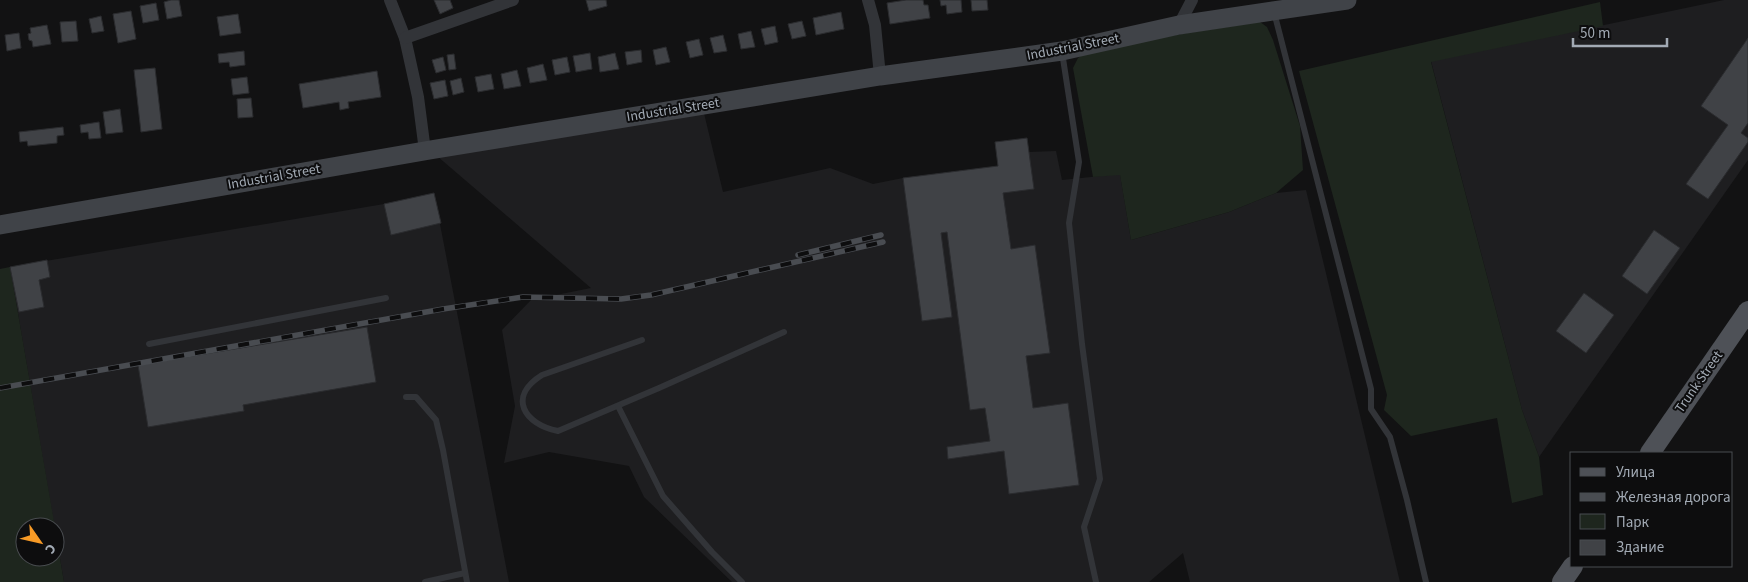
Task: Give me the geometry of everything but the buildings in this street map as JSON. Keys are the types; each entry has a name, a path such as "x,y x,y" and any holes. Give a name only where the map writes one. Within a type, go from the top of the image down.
{"main road":[{"name":"Trunk Street","path":"1651,452 1748,311"},
{"path":"1562,582 1572,567"}],"street":[{"path":"390,0 404,38 418,97 424,151"},
{"path":"404,38 513,0"},
{"path":"868,0 875,25 880,76"},
{"path":"1179,25 1192,0"},
{"name":"Industrial Street","path":"0,225 424,151 880,76 1062,51 1179,25 1347,0"}],"lane":[{"path":"1274,11 1371,389 1371,409 1390,437 1408,500 1426,582"},
{"path":"1062,51 1079,162 1069,223 1082,344 1100,479 1084,527 1096,582"},
{"path":"150,344 386,298"},
{"path":"642,340 542,375 531,382 524,391 523,401 525,409 533,420 549,429 558,431 784,332"},
{"path":"406,396 416,397 436,420 467,582"},
{"path":"618,406 662,496 712,552 742,582"},
{"path":"425,582 465,573"}],"shaded area":[{"path":"1724,0 1748,0 1748,160 1539,457 1522,410 1431,61"},
{"path":"702,105 723,192 830,168 873,184 903,178 998,166 995,142 1027,138 1029,152 1056,151 1062,180 1120,174 1131,240 1229,212 1276,193 1306,190 1400,582 1190,582 1183,553 1149,582 732,582 644,497 629,466 549,452 504,463 515,406 502,330 531,300 591,288 430,150"},
{"path":"434,193 509,582 64,582 61,567 65,567 65,517 53,517 10,267 384,204"}],"green space":[{"path":"1600,2 1603,26 1431,62 1522,410 1539,457 1543,495 1512,503 1497,418 1411,436 1384,410 1387,395 1299,71"},
{"path":"1260,22 1267,27 1273,40 1300,126 1303,170 1276,193 1229,212 1131,240 1120,175 1093,177 1073,68 1078,58 1088,51"},
{"path":"10,267 53,517 15,517 15,567 61,567 64,582 0,582 0,269"}],"railway":[{"path":"798,255 881,235"},
{"path":"0,388 443,309 523,297 621,299 651,295 883,242"}]}
